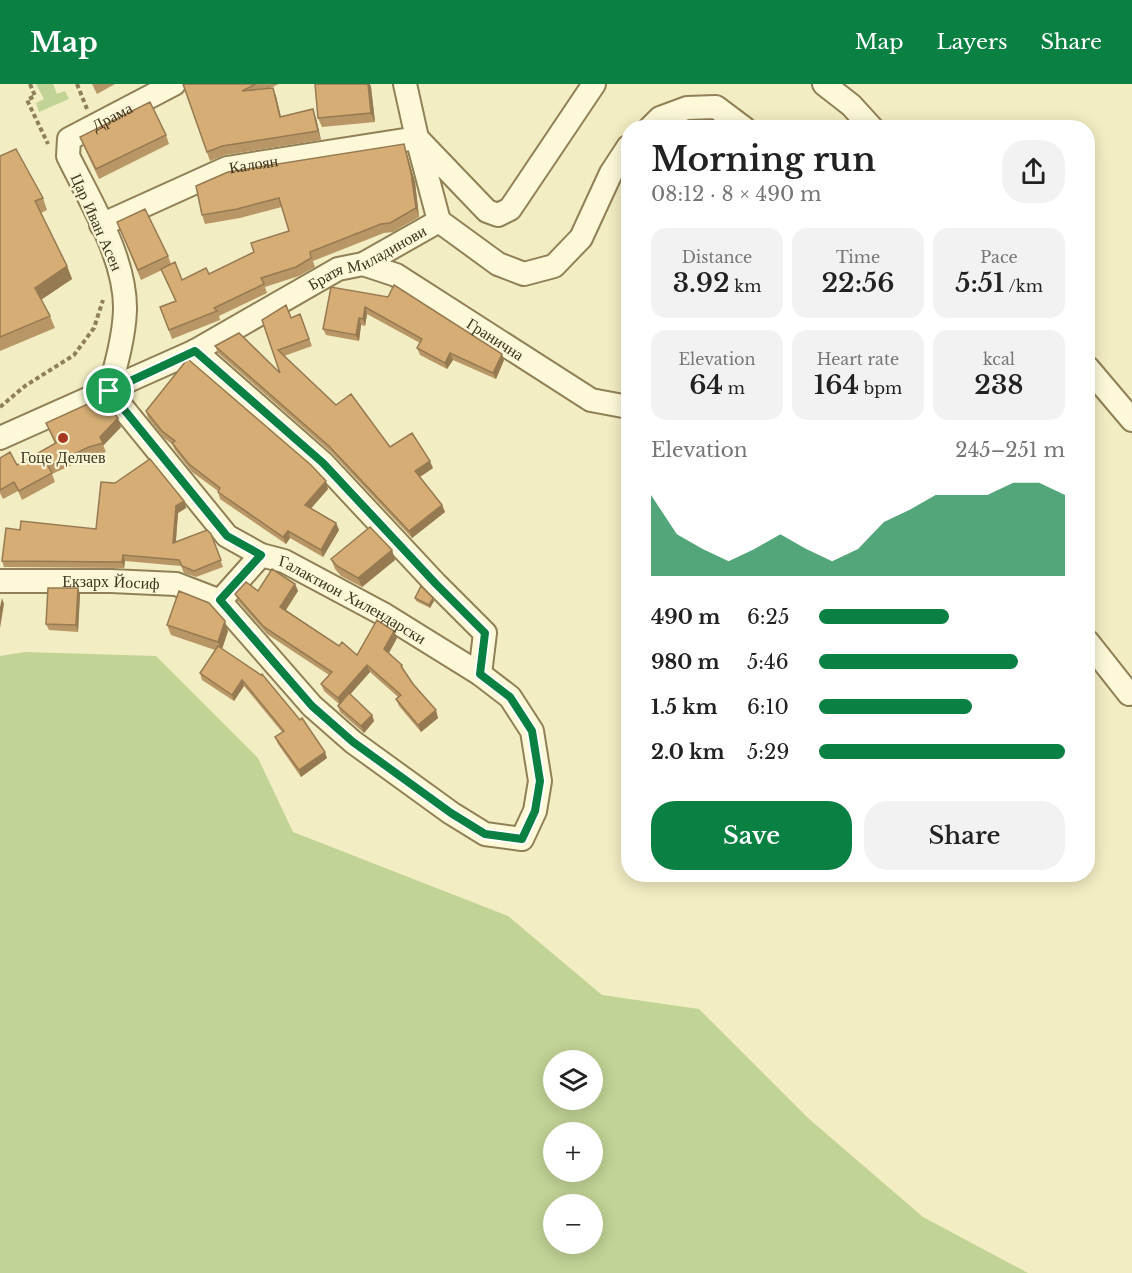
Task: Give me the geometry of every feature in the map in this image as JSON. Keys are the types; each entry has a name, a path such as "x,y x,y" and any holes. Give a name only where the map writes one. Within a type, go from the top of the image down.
{"street":[{"name":"Драма","path":"81,131 94,127 174,84"},
{"path":"405,84 417,138 487,211 498,215 510,209 594,84"},
{"path":"824,84 851,105 865,120"},
{"path":"658,120 687,108 716,106 734,120"},
{"name":"Цар Иван Асен","path":"81,131 69,139 68,156 101,225 122,279 125,309 121,341 109,391"},
{"name":"Братя Миладинови","path":"0,438 195,351 338,269 363,264 439,221 417,138"},
{"name":"Калоян","path":"101,225 227,168 417,138"},
{"path":"439,221 498,264 524,274 554,266 581,238 611,173 621,158"},
{"name":"Гранична","path":"363,264 396,275 591,400 621,406"},
{"path":"195,351 323,463 485,633 480,674"},
{"path":"1095,376 1132,420"},
{"name":"Галактион Хилендарски","path":"109,391 227,536 261,555 284,561 385,615 480,674"},
{"path":"220,600 261,555"},
{"name":"Екзарх Йосиф","path":"0,581 111,581 176,584 220,600 312,706 353,742 451,813 485,834 522,839 535,811 540,781 532,731 510,697 480,674"},
{"path":"1095,651 1129,694"}],"path":[{"path":"30,84 35,96 27,100 53,153"},
{"path":"0,406 25,386 74,355 94,328 104,297"}],"green space":[{"path":"36,84 53,84 57,94 65,91 69,99 39,112 36,103 44,99"},
{"path":"26,652 156,656 258,758 293,832 508,916 602,995 699,1009 808,1118 923,1217 1028,1273 0,1273 0,656"}],"building":[{"path":"183,84 256,84 242,91 273,88 280,117 313,109 318,131 222,146 207,152"},
{"path":"315,84 368,84 371,113 318,118"},
{"path":"150,102 166,135 96,169 80,137"},
{"path":"404,144 416,208 390,223 381,224 310,252 311,258 296,267 261,278 264,284 214,308 217,311 169,330 160,307 176,301 161,269 175,262 182,280 206,268 209,274 254,252 251,243 289,231 279,198 202,215 196,186 228,172"},
{"path":"16,149 43,198 35,201 67,266 35,288 50,316 0,337 0,156"},
{"path":"145,209 168,256 138,270 117,222"},
{"path":"394,285 502,354 493,373 450,353 445,363 417,348 422,339 365,307 363,319 359,318 356,335 323,329 331,287 388,297"},
{"path":"286,305 291,318 300,314 309,339 278,350 336,405 351,394 390,447 412,433 430,461 415,471 442,505 409,531 329,446 215,346 239,333 280,373 262,320"},
{"path":"189,360 311,465 326,481 305,505 336,523 321,550 288,531 283,537 218,492 220,488 189,464 172,443 175,441 162,431 146,411"},
{"path":"101,398 118,418 100,437 103,443 48,466 52,473 19,491 14,482 0,490 0,458 10,452 17,465 56,443 46,423"},
{"path":"150,459 184,501 176,506 173,543 207,530 211,534 221,560 194,571 182,566 179,560 123,555 122,562 2,561 6,528 20,530 21,521 96,529 101,482 115,483"},
{"path":"370,527 392,550 358,578 337,566 331,559"},
{"path":"272,569 295,584 280,607 339,646 342,642 357,655 377,620 394,631 384,649 402,665 413,684 436,710 418,725 396,699 401,695 367,665 338,698 321,684 332,672 264,627 235,594 246,582 258,591"},
{"path":"421,586 433,598 429,605 415,598"},
{"path":"48,588 78,588 76,625 46,624"},
{"path":"179,591 209,603 225,621 218,642 167,625"},
{"path":"218,646 262,674 300,720 302,718 325,752 299,770 275,737 284,731 242,680 232,695 200,673"},
{"path":"349,693 372,715 361,726 338,706"}],"place":[{"name":"Гоце Делчев","path":"63,438"}],"route":[{"path":"195,351 323,463 485,633 480,674 510,697 532,731 540,781 535,811 522,839 485,834 451,813 353,742 312,706 220,600 261,555 227,536 109,391 195,351"}]}
